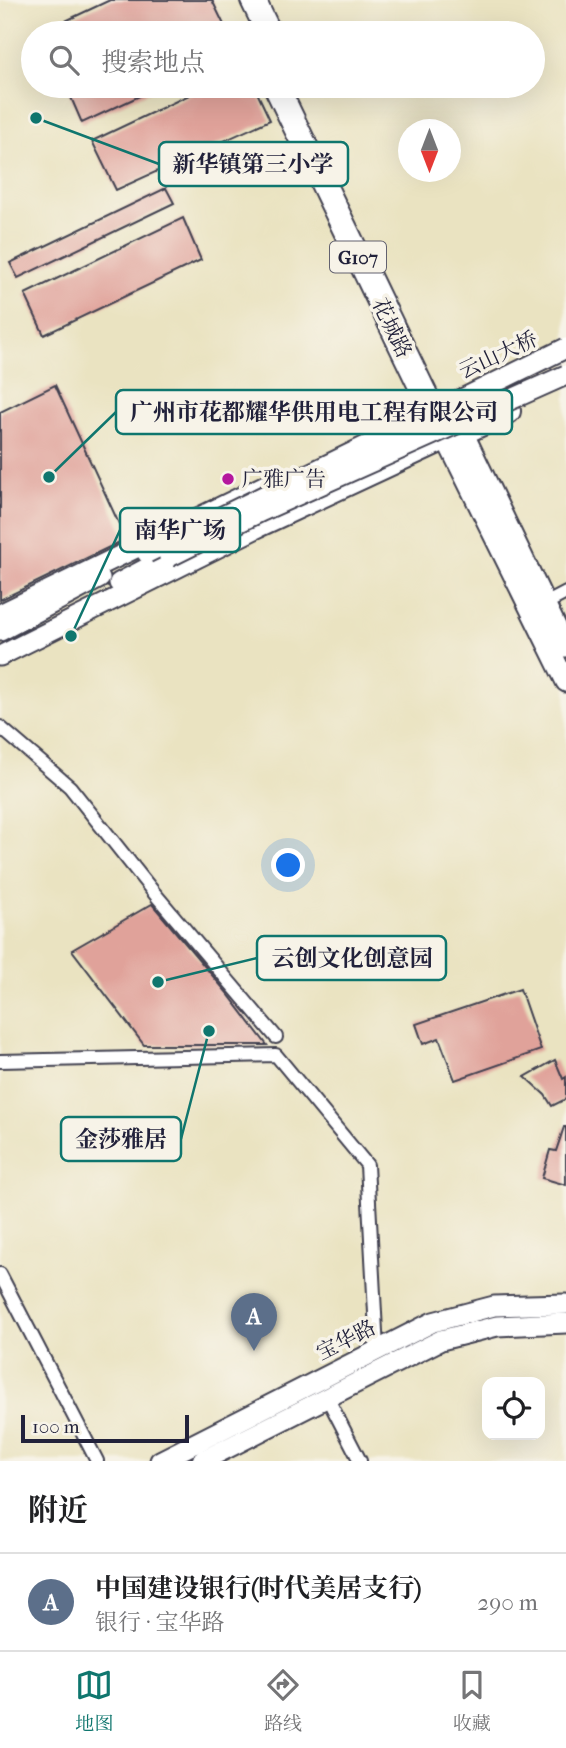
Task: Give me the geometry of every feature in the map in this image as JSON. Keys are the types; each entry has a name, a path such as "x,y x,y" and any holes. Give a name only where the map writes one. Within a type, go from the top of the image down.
{"highway":[{"path":"234,0 244,21"},
{"path":"253,0 263,21"},
{"name":"花城路","path":"282,98 447,420"},
{"name":"花城路","path":"299,98 447,420"},
{"path":"447,420 566,340"},
{"path":"447,420 543,394 566,383"}],"main road":[{"name":"云山大桥","path":"150,559 566,348"},
{"path":"0,614 219,506 447,420 566,358"},
{"path":"0,631 150,559 566,373"},
{"path":"543,394 566,373"},
{"path":"0,656 373,472 447,420"},
{"name":"花城路","path":"447,420 566,648"},
{"name":"花城路","path":"447,420 566,682"},
{"path":"0,645 150,559"},
{"name":"宝华路","path":"160,1461 433,1322 456,1314 515,1304 566,1304"},
{"name":"宝华路","path":"202,1461 440,1339 497,1326 566,1323"}],"street":[{"path":"545,604 566,593"},
{"path":"0,727 70,787 155,894 276,1037"},
{"path":"0,1061 275,1055 367,1165 377,1350"},
{"path":"0,1274 97,1461"},
{"path":"327,1397 360,1461"}],"building":[{"path":"110,0 212,0 222,21 65,21"},
{"path":"71,98 135,98 82,123"},
{"path":"183,98 260,98 270,120 116,190 92,141"},
{"path":"166,188 174,203 18,278 10,263"},
{"path":"183,218 201,260 44,335 25,294"},
{"path":"55,385 126,539 0,600 0,412"},
{"path":"152,904 267,1045 144,1045 72,950"},
{"path":"520,989 541,1050 455,1080 439,1038 423,1044 416,1024"},
{"path":"555,1060 563,1079 566,1077 566,1099 552,1106 545,1095 525,1077"},
{"path":"564,1127 566,1185 542,1178 550,1150 556,1151"}],"place":[{"name":"新华镇第三小学","path":"36,118"},
{"name":"广州市花都耀华供用电工程有限公司","path":"49,477"},
{"name":"广雅广告","path":"228,479"},
{"name":"南华广场","path":"71,636"},
{"name":"云创文化创意园","path":"158,982"},
{"name":"金莎雅居","path":"209,1031"},
{"name":"中国建设银行(时代美居支行)","path":"254,1351"}]}
